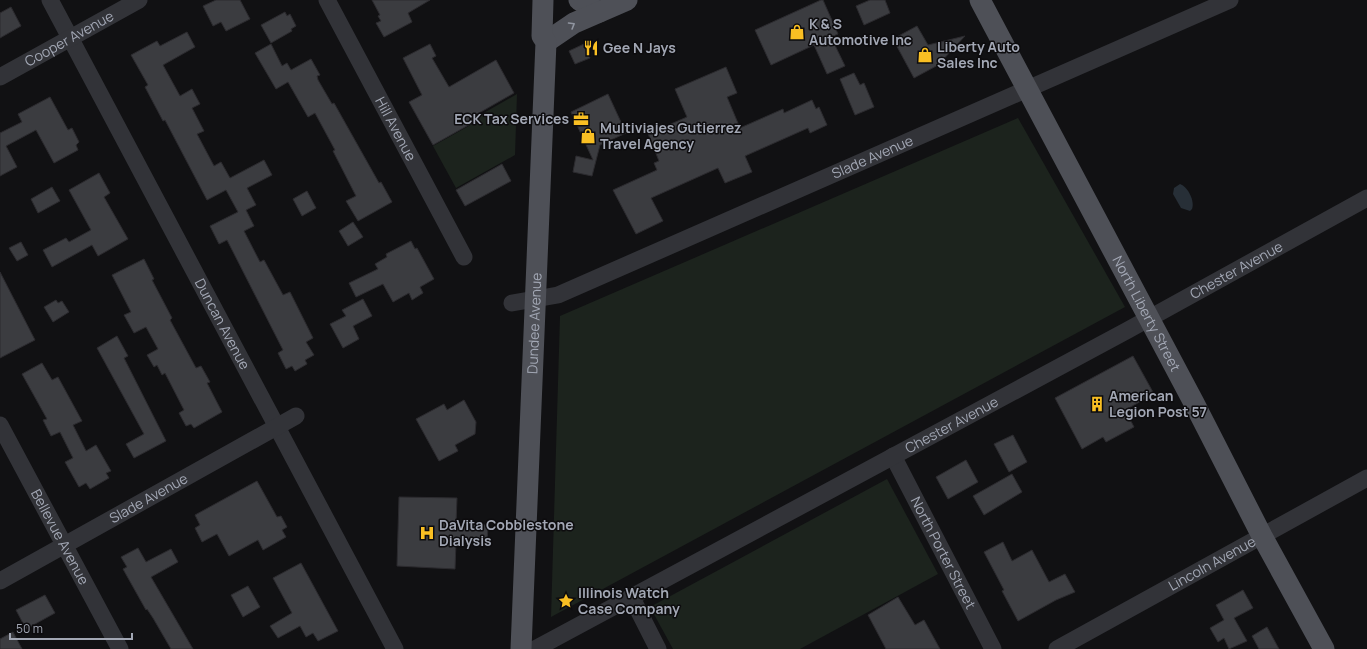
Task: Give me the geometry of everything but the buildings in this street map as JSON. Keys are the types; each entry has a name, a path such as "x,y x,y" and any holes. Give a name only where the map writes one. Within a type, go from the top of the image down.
{"main road":[{"name":"Dundee Avenue","path":"521,649 534,298 546,42 542,36 543,0"},
{"path":"579,0 599,12"},
{"path":"546,42 574,23 627,0"},
{"name":"North Liberty Street","path":"980,0 1262,536 1324,649"}],"street":[{"name":"Duncan Avenue","path":"50,0 395,649"},
{"name":"Cooper Avenue","path":"0,77 139,0"},
{"name":"Hill Avenue","path":"327,0 464,257"},
{"name":"Slade Avenue","path":"512,303 558,295 1230,0"},
{"name":"Chester Avenue","path":"535,649 894,456 1367,198"},
{"name":"Slade Avenue","path":"0,582 296,416"},
{"name":"Bellevue Avenue","path":"0,425 120,649"},
{"name":"North Porter Street","path":"894,456 993,649"},
{"name":"Lincoln Avenue","path":"1057,649 1367,478"},
{"path":"632,598 658,649"}],"shaded area":[{"path":"517,94 515,155 456,188 433,146 476,122 475,118"},
{"path":"1018,118 1125,307 551,617 560,316"},
{"path":"1180,184 1186,188 1192,198 1193,206 1190,211 1181,208 1173,194 1174,188"},
{"path":"887,479 938,574 800,649 673,649 650,607"}],"place":[{"name":"K & S Automotive Inc","path":"797,32"},
{"name":"Gee N Jays","path":"591,48"},
{"name":"Liberty Auto Sales Inc","path":"925,55"},
{"name":"ECK Tax Services","path":"581,119"},
{"name":"Multiviajes Gutierrez Travel Agency","path":"588,136"},
{"name":"American Legion Post 57","path":"1097,404"},
{"name":"DaVita Cobblestone Dialysis","path":"427,533"},
{"name":"Illinois Watch Case Company","path":"566,601"}]}
